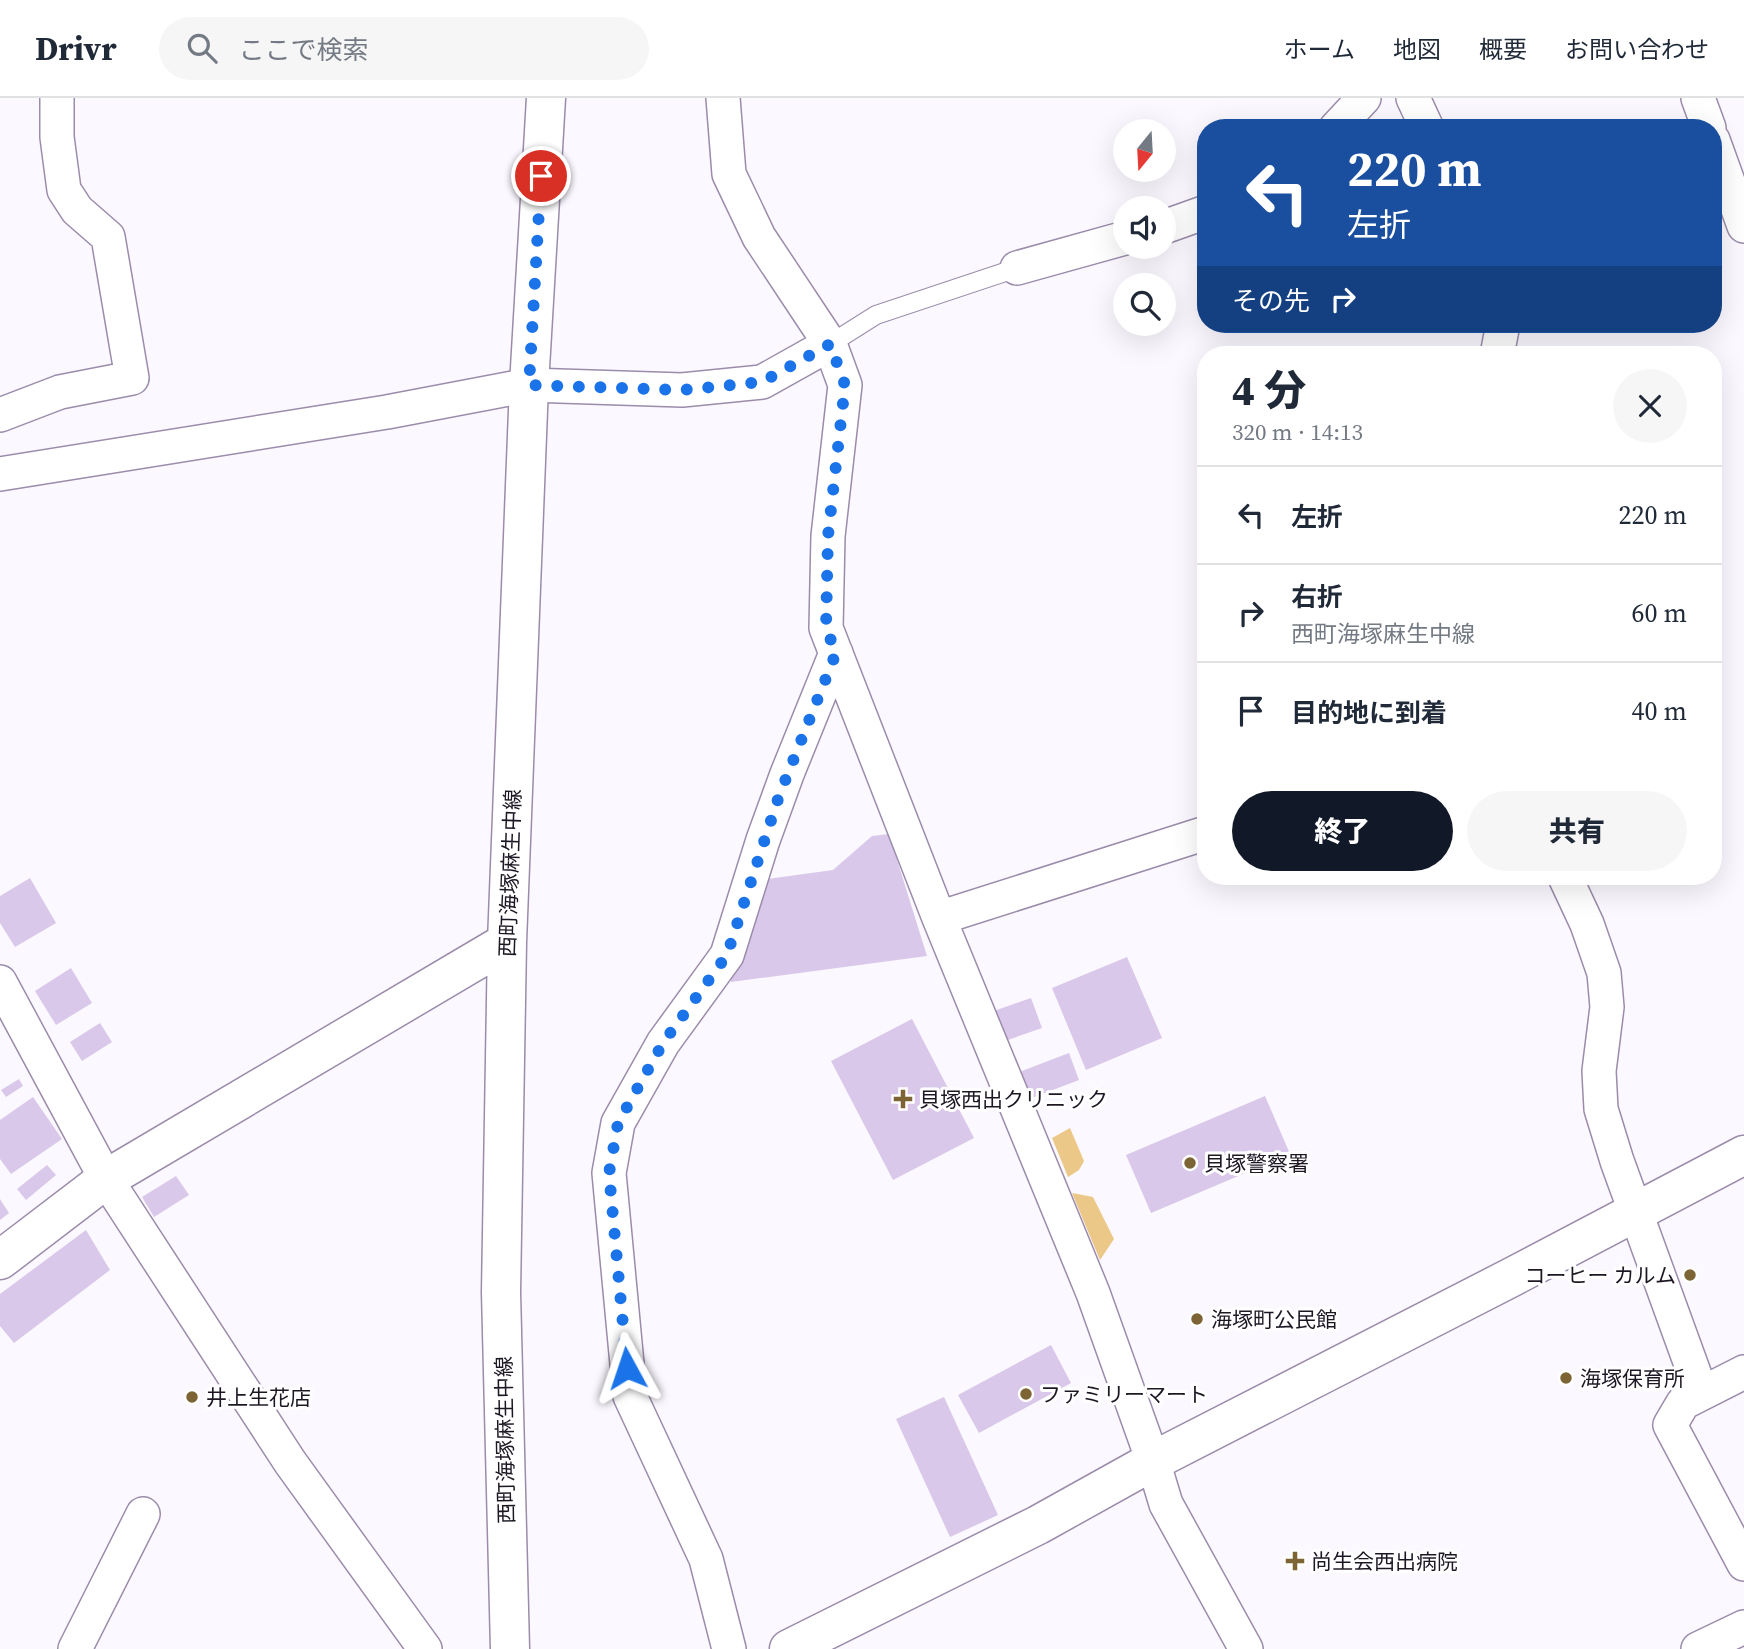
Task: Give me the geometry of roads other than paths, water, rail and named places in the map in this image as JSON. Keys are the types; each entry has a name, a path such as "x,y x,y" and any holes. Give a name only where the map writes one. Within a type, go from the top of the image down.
{"street":[{"path":"0,415 60,392 132,378 108,237 77,210 64,190 57,136 57,98"},
{"name":"西町海塚麻生中線","path":"510,1649 501,1292 507,942 529,385 545,98"},
{"path":"723,98 729,174 759,237 830,344 845,385 828,536 826,628 939,918 1093,1293 1166,1504 1246,1649"},
{"path":"1344,119 1364,98"},
{"path":"1413,98 1423,119"},
{"path":"1698,98 1706,119"},
{"path":"1722,165 1744,226"},
{"path":"1176,223 1197,215"},
{"path":"1017,268 1113,241"},
{"path":"0,474 387,412 529,385 682,390 762,382 830,344"},
{"path":"729,1649 706,1559 630,1396 609,1173 618,1123 663,1043 727,955 766,829 836,653"},
{"path":"939,918 1197,836"},
{"path":"1569,885 1604,973 1607,1007 1599,1071 1601,1109 1701,1392"},
{"path":"0,1260 106,1179 507,942"},
{"path":"0,982 106,1179 290,1462 425,1649"},
{"path":"789,1649 1038,1525 1153,1461 1744,1155"},
{"path":"1744,1372 1683,1403 1670,1425 1744,1564"},
{"path":"75,1649 144,1514"},
{"path":"1698,1649 1744,1627"}],"lane":[{"path":"830,344 876,314 1017,268"}],"place":[{"name":"貝塚西出クリニック","path":"903,1099"},
{"name":"貝塚警察署","path":"1190,1163"},
{"name":"コーヒー カルム","path":"1690,1275"},
{"name":"海塚町公民館","path":"1197,1319"},
{"name":"海塚保育所","path":"1566,1378"},
{"name":"ファミリーマート","path":"1026,1394"},
{"name":"井上生花店","path":"192,1397"},
{"name":"尚生会西出病院","path":"1295,1561"}]}
